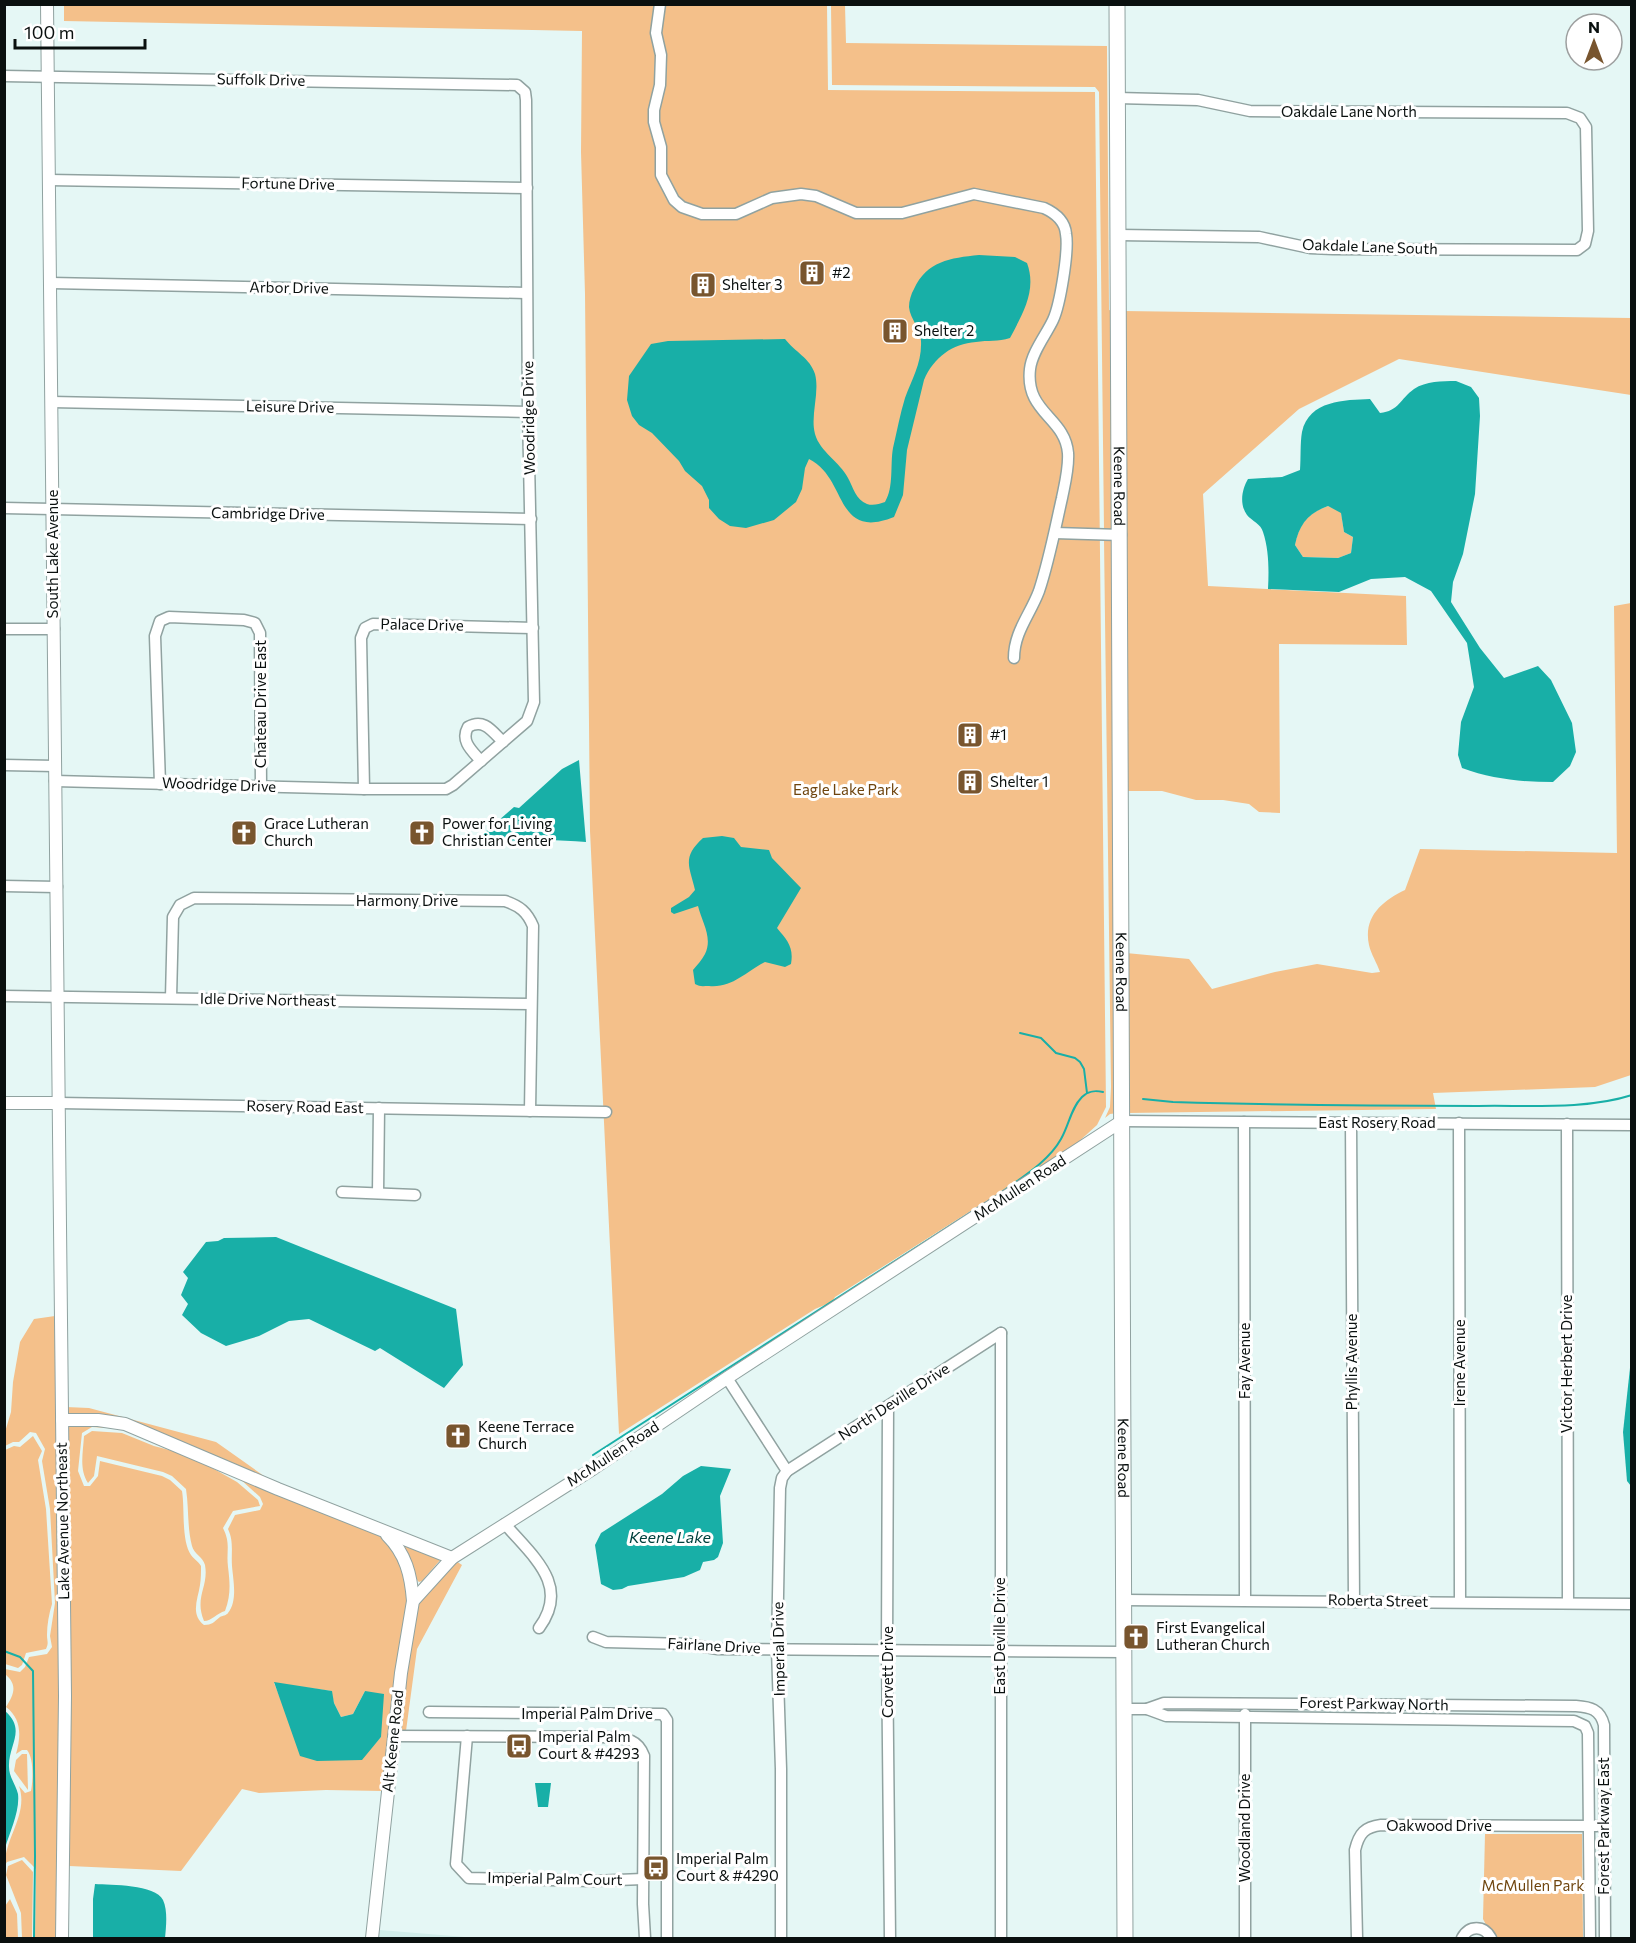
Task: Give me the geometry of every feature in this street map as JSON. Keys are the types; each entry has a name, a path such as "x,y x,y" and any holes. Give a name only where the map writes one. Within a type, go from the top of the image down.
{"main road":[{"name":"Keene Road","path":"1117,4 1125,1938"}],"street":[{"name":"South Lake Avenue","path":"46,4 59,1103"},
{"path":"660,4 656,33 661,55 660,85 654,110 654,122 661,147 661,175 674,200 682,207 702,214 736,214 772,198 801,194 816,196 856,213 902,213 974,194 1044,208 1054,213 1062,222 1066,233 1066,245 1059,303 1055,317 1030,365 1029,381 1035,401 1062,433 1068,453 1068,468 1055,533 1039,590 1014,644 1014,658"},
{"name":"Suffolk Drive","path":"4,76 518,85"},
{"name":"Woodridge Drive","path":"55,781 446,789 527,721 534,702 526,293 527,188 525,92 518,85"},
{"name":"Oakdale Lane North","path":"1117,98 1182,98 1250,111 1567,113 1580,118 1586,127 1588,231 1585,244"},
{"name":"Fortune Drive","path":"49,180 527,188"},
{"name":"Oakdale Lane South","path":"1118,235 1259,237 1311,248 1333,249 1576,250 1585,244"},
{"name":"Arbor Drive","path":"51,283 526,293"},
{"name":"Leisure Drive","path":"52,402 528,412"},
{"name":"Cambridge Drive","path":"4,508 531,519"},
{"path":"1055,533 1120,535"},
{"name":"Chateau Drive East","path":"160,784 155,636 160,621 169,617 244,620 255,623 260,633 261,787"},
{"name":"Palace Drive","path":"364,789 361,638 365,628 373,624 533,628"},
{"path":"4,629 54,629"},
{"path":"481,761 464,738 468,727 477,724 487,725 502,742"},
{"path":"4,765 55,766"},
{"path":"4,886 57,887"},
{"name":"Harmony Drive","path":"171,998 173,917 180,905 194,898 505,901 519,906 528,915 533,926 530,1112"},
{"name":"Idle Drive Northeast","path":"4,996 531,1004"},
{"name":"Rosery Road East","path":"4,1103 606,1112"},
{"name":"Lake Avenue Northeast","path":"59,1103 65,1696 62,1938"},
{"path":"378,1193 379,1108"},
{"name":"East Rosery Road","path":"1122,1121 1632,1125"},
{"name":"McMullen Road","path":"452,1558 594,1468 727,1378 1122,1121"},
{"name":"Fay Avenue","path":"1244,1122 1245,1600"},
{"name":"Phyllis Avenue","path":"1351,1123 1354,1601"},
{"name":"Irene Avenue","path":"1460,1123 1460,1602"},
{"name":"Victor Herbert Drive","path":"1567,1124 1568,1603"},
{"path":"342,1192 415,1195"},
{"name":"North Deville Drive","path":"787,1472 1001,1333"},
{"name":"East Deville Drive","path":"1001,1333 1001,1938"},
{"path":"727,1378 787,1472"},
{"name":"Corvett Drive","path":"888,1406 887,1649 890,1938"},
{"path":"62,1420 98,1420 125,1424 452,1558 413,1601"},
{"name":"Imperial Drive","path":"780,1938 781,1769 777,1649 780,1488 782,1478 787,1472"},
{"path":"505,1524 549,1579 548,1616 538,1628"},
{"path":"384,1532 398,1545 404,1557 412,1585 413,1601"},
{"name":"Roberta Street","path":"1124,1600 1632,1604"},
{"name":"Alt Keene Road","path":"372,1938 401,1673 413,1601"},
{"name":"Fairlane Drive","path":"593,1637 606,1642 687,1644 718,1649 1124,1652"},
{"name":"Forest Parkway North","path":"1124,1709 1147,1709 1164,1703 1576,1706 1589,1707 1600,1714"},
{"name":"Woodland Drive","path":"1245,1703 1245,1938"},
{"path":"1492,1706 1492,1719"},
{"name":"Forest Parkway North","path":"1147,1709 1166,1716 1566,1720 1585,1726"},
{"name":"Imperial Palm Drive","path":"429,1712 663,1714 667,1720 667,1938"},
{"name":"Forest Parkway East","path":"1600,1714 1604,1725 1605,1938"},
{"name":"Forest Parkway East","path":"1585,1726 1588,1733 1590,1938"},
{"name":"Imperial Palm Court","path":"394,1736 603,1737 632,1740 641,1748 644,1756 645,1938"},
{"name":"Imperial Palm Court","path":"467,1736 456,1864 469,1878 643,1880"},
{"name":"Oakwood Drive","path":"1357,1938 1355,1850 1362,1832 1371,1827 1382,1825 1603,1826"},
{"path":"1462,1938 1468,1930 1478,1928 1487,1932 1491,1938"}],"shaded area":[{"path":"380,1930 477,1938 378,1938"}],"green space":[{"name":"Eagle Lake Park","path":"64,5 827,5 828,90 1095,92 1106,1107 1097,1125 1075,1145 835,1297 832,1302 815,1309 619,1434 590,831 585,294 581,152 582,31 64,21"},
{"path":"831,5 845,5 846,43 1107,46 1109,310 1114,311 1116,530 1104,530 1099,92 1095,87 832,85"},
{"path":"1123,311 1631,318 1631,395 1399,359 1299,409 1203,494 1208,586 1406,596 1407,645 1279,644 1280,813 1259,812 1249,804 1223,800 1196,800 1162,791 1126,791"},
{"path":"1328,506 1341,512 1344,532 1353,537 1351,553 1338,558 1303,557 1295,545 1299,531 1310,516"},
{"path":"1104,540 1116,540 1118,1113 1110,1114 1105,1118 1110,1107 1111,1087"},
{"path":"1631,603 1631,1075 1595,1087 1433,1093 1436,1109 1127,1113 1126,953 1189,959 1212,989 1275,972 1317,964 1372,973 1380,972 1369,945 1369,926 1376,911 1382,905 1405,890 1420,849 1617,853 1614,606"},
{"path":"55,1316 60,1696 58,1938 35,1938 36,1869 24,1857 7,1862 5,1865 8,1846 21,1806 19,1786 25,1793 31,1791 32,1764 27,1750 16,1754 19,1729 15,1717 6,1707 11,1698 13,1686 5,1674 5,1669 20,1672 29,1657 47,1654 52,1647 50,1636 55,1603 50,1509 42,1461 45,1449 36,1433 30,1432 19,1442 5,1446 5,1432 11,1412 13,1382 20,1342 34,1319"},
{"path":"66,1407 89,1408 216,1442 271,1481 126,1419 99,1415 66,1415"},
{"path":"66,1425 98,1425 122,1429 92,1427 82,1433 78,1471 84,1486 90,1486 98,1476 100,1461 162,1476 182,1491 188,1549 201,1566 196,1611 204,1625 211,1624 227,1614 233,1602 232,1543 228,1529 235,1515 260,1510 263,1504 260,1497 239,1478 382,1536 400,1559 408,1600 383,1791 326,1790 259,1793 242,1789 181,1871 69,1866 68,1938","holes":["274,1683 331,1691 341,1717 353,1714 365,1691 381,1737 372,1747 281,1700"]},
{"path":"92,1431 122,1433 207,1465 237,1482 258,1500 260,1506 233,1511 223,1528 228,1543 230,1584 225,1611 204,1621 201,1613 200,1605 206,1573 205,1565 192,1546 186,1489 172,1476 163,1472 97,1456 94,1476 88,1483 83,1472 82,1455 84,1436"},
{"path":"33,1436 42,1451 38,1460 46,1509 52,1604 46,1649 26,1653 22,1665 18,1668 5,1664 5,1450 14,1446 20,1447"},
{"path":"403,1543 441,1559 422,1581 419,1582 415,1578"},
{"path":"456,1561 462,1565 417,1649 406,1731 399,1731 405,1673 418,1602"},
{"path":"22,1754 27,1754 28,1790 14,1771 16,1760"},
{"name":"McMullen Park","path":"1485,1834 1582,1834 1583,1938 1493,1938 1483,1919"},
{"path":"22,1860 33,1872 32,1938 22,1938 21,1913 6,1875 8,1866"},
{"path":"10,1899 17,1914 18,1938 5,1938 5,1906"}],"water":[{"path":"979,255 1015,257 1027,263 1030,283 1027,301 1010,338 959,346 939,358 928,372 907,450 903,495 894,517 875,522 861,521 851,514 821,468 809,459 805,468 802,489 796,502 774,520 746,528 730,526 719,519 709,508 709,500 702,486 685,471 679,461 652,433 639,425 632,416 627,400 629,376 651,344 668,341 785,339 806,359 815,374 814,427 818,440 844,472 860,500 872,505 885,502 890,490 893,448 900,416 921,349 919,332 910,311 911,295 919,280 933,267 949,260"},
{"path":"1456,381 1471,387 1479,398 1480,416 1475,494 1463,554 1453,582 1451,602 1480,648 1504,678 1538,666 1551,680 1572,723 1576,752 1570,766 1553,782 1507,779 1462,768 1458,755 1461,722 1474,687 1467,643 1431,591 1405,577 1371,579 1339,592 1268,589 1268,560 1263,532 1244,511 1243,492 1248,479 1282,477 1300,470 1302,432 1312,413 1320,408 1339,401 1370,399 1380,413 1386,412 1419,386 1434,382","holes":["1328,506 1341,513 1344,532 1353,537 1351,553 1338,558 1303,557 1295,545 1299,531 1310,516"]},
{"path":"579,760 586,842 476,840 514,807 519,808 562,769"},
{"path":"722,836 734,838 741,847 769,850 772,858 801,888 777,928 791,948 792,958 791,964 785,967 765,962 732,982 717,986 700,986 695,984 693,970 705,954 708,942 698,906 674,914 671,908 689,897 695,890 689,857 696,845 703,838"},
{"path":"276,1237 456,1309 463,1365 444,1388 380,1348 375,1351 309,1319 289,1321 259,1336 226,1346 201,1333 182,1315 188,1304 181,1295 188,1278 183,1272 206,1242 224,1238"},
{"path":"1631,1359 1632,1486 1627,1481 1623,1432"},
{"name":"Keene Lake","path":"701,1466 731,1469 720,1496 723,1543 718,1557 703,1562 700,1570 684,1577 613,1590 601,1584 595,1545 601,1533"},
{"path":"274,1682 332,1691 334,1703 341,1717 353,1714 365,1691 384,1694 381,1737 362,1760 317,1761 300,1756"},
{"path":"5,1711 15,1725 16,1731 9,1767 18,1794 18,1807 5,1848"},
{"path":"535,1783 551,1783 548,1807 538,1807"},
{"path":"95,1884 132,1886 158,1895 163,1900 166,1909 165,1938 93,1938"}],"waterway":[{"path":"1020,1033 1041,1038 1056,1053 1075,1058 1080,1062 1084,1069 1087,1093"},
{"path":"995,1197 1031,1171 1055,1148 1075,1106 1082,1097 1091,1092 1103,1092"},
{"path":"1143,1099 1287,1105 1536,1106 1595,1103 1632,1095"},
{"path":"593,1455 990,1200"},
{"path":"4,1651 20,1657 33,1671 34,1938"}],"place":[{"name":"#2","path":"812,273"},
{"name":"Shelter 3","path":"703,285"},
{"name":"Shelter 2","path":"895,331"},
{"name":"#1","path":"970,735"},
{"name":"Shelter 1","path":"970,782"},
{"name":"Grace Lutheran Church","path":"244,833"},
{"name":"Power for Living Christian Center","path":"422,833"},
{"name":"Keene Terrace Church","path":"458,1436"},
{"name":"First Evangelical Lutheran Church","path":"1136,1637"},
{"name":"Imperial Palm Court & #4293","path":"519,1746"},
{"name":"Imperial Palm Court & #4290","path":"656,1868"}]}
